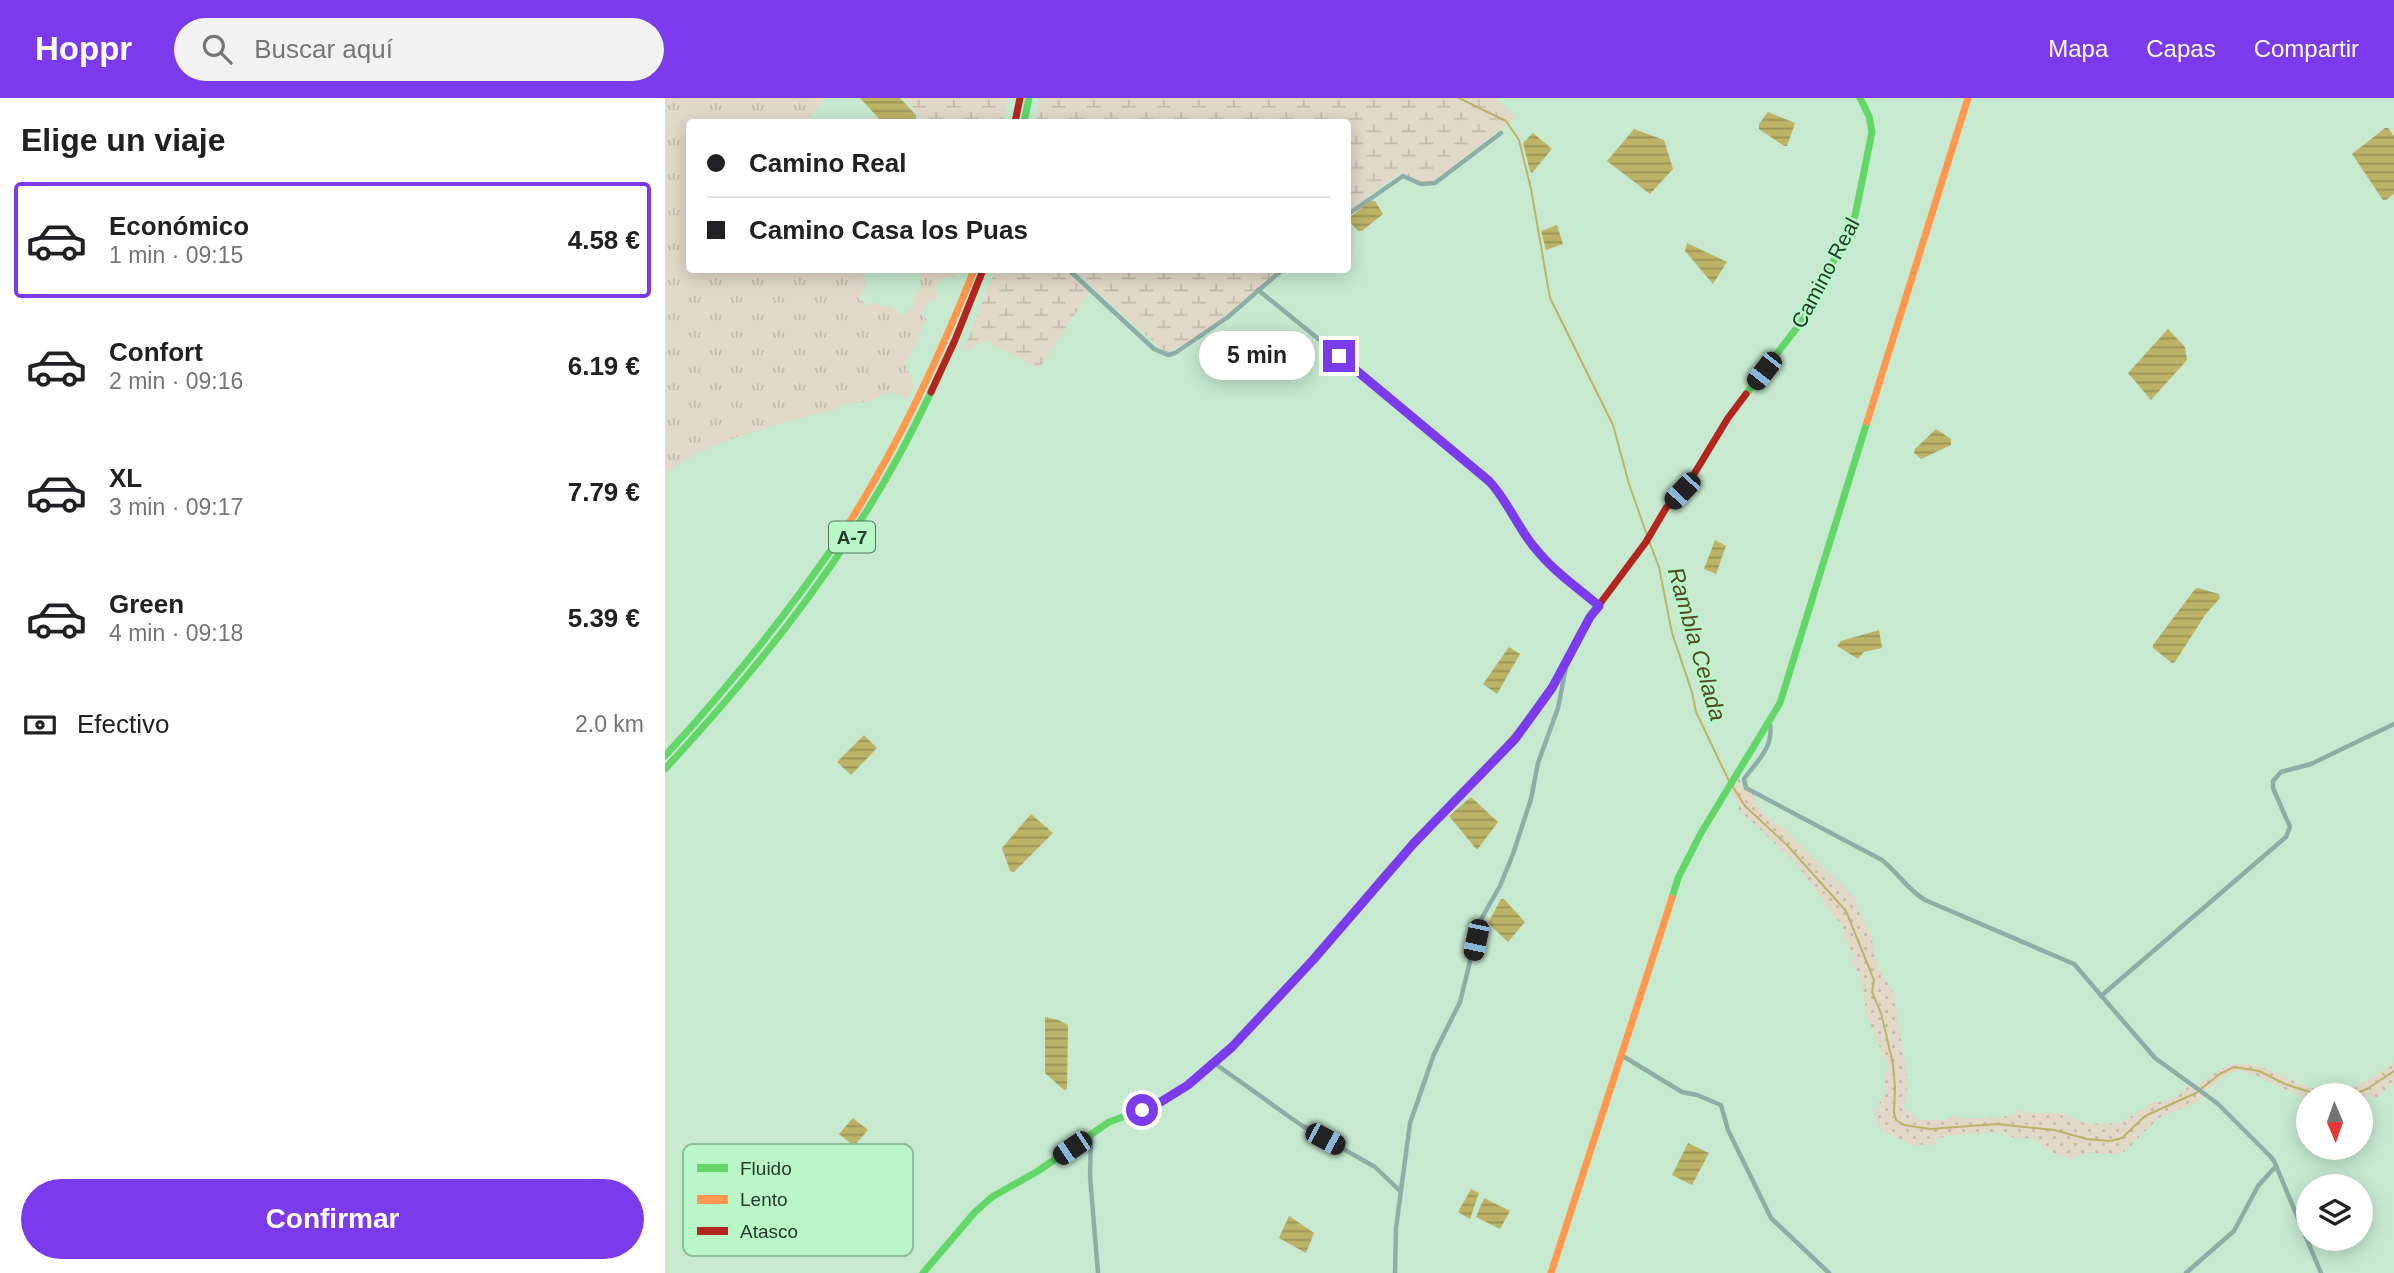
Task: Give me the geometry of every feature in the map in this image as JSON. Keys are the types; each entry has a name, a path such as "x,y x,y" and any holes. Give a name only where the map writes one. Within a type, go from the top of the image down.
{"main road":[{"path":"1016,119 1020,98"},
{"path":"1025,119 1029,98"},
{"name":"Camino Real","path":"923,1273 982,1205 1091,1137 1109,1122 1159,1103 1188,1085 1214,1063 1260,1019 1414,843 1515,739 1535,714 1567,662 1590,617 1646,542 1666,508 1696,474 1728,418 1815,300 1858,210 1872,132 1869,116 1860,98"},
{"path":"1551,1273 1678,878 1708,819 1780,703 1968,98"},
{"name":"A-7","path":"665,756 790,610 861,506 924,391 973,273"},
{"name":"A-7","path":"665,769 722,707 795,618 860,524 899,459 934,390 982,273"}],"street":[{"path":"1351,212 1397,177 1403,176 1427,185 1435,183 1501,133"},
{"path":"1072,273 1154,349 1168,355 1228,317 1278,273"},
{"path":"1258,290 1489,481 1506,502 1535,549 1560,575 1599,606"},
{"path":"1395,1273 1394,1252 1400,1191 1410,1123 1434,1054 1460,1002 1480,921 1500,886 1513,854 1531,799 1538,763 1558,708 1567,662"},
{"path":"1769,722 1769,742 1758,763 1744,779 1746,788 1882,860 1915,894 1925,900 2074,964 2159,1062 2217,1103 2270,1156 2322,1273"},
{"path":"2101,996 2285,836 2290,827 2273,788 2281,772 2311,764 2394,724"},
{"path":"1621,1054 1682,1092 1721,1105 1728,1130 1770,1218 1829,1273"},
{"path":"1214,1063 1301,1125 1375,1167 1400,1191"},
{"path":"1091,1137 1090,1176 1098,1273"},
{"path":"2186,1273 2234,1231 2258,1186 2276,1166"}],"green space":[{"path":"665,98 827,98 808,119 686,119 686,273 863,273 867,285 859,297 868,307 873,302 884,307 891,305 898,315 902,315 912,308 913,299 921,286 919,273 957,273 956,279 945,277 935,285 938,297 928,302 922,313 926,319 905,362 914,386 907,399 889,393 861,403 841,404 838,408 746,434 700,452 665,475"},
{"path":"904,98 1008,98 1004,119 924,119"},
{"path":"1039,98 1496,98 1516,117 1434,181 1421,182 1402,173 1351,210 1351,119 1036,119"},
{"path":"994,273 1070,273 1090,291 1041,366 1037,368 987,341 979,343 970,351 964,349"},
{"path":"1076,273 1276,273 1207,330 1191,341 1165,352"},
{"path":"1739,778 1744,789 1752,793 1762,812 1789,833 1856,899 1857,908 1871,936 1878,967 1894,993 1907,1076 1907,1095 1903,1108 1919,1120 1945,1120 1953,1116 1969,1119 2012,1116 2019,1109 2023,1113 2060,1113 2089,1124 2119,1123 2154,1102 2164,1102 2176,1097 2190,1085 2204,1095 2199,1101 2159,1118 2124,1152 2092,1153 2072,1159 2052,1152 2036,1139 2009,1137 2002,1132 1946,1136 1935,1140 1935,1144 1915,1146 1880,1130 1874,1113 1886,1092 1883,1075 1889,1069 1867,1017 1861,980 1852,960 1855,957 1843,935 1846,932 1796,863 1738,809 1740,805 1731,791"},
{"path":"2394,1063 2394,1082 2376,1098 2373,1097 2373,1083 2362,1083"},
{"path":"2235,1064 2263,1067 2299,1083 2296,1083 2296,1094 2241,1070 2228,1073 2206,1091 2197,1085 2225,1067"}],"shaded area":[{"path":"860,98 900,98 916,115 916,119 879,119"},
{"path":"1768,112 1795,123 1787,146 1759,129 1759,124"},
{"path":"2385,128 2394,136 2394,194 2383,200 2352,154"},
{"path":"1634,129 1664,140 1673,169 1650,194 1607,161"},
{"path":"1533,133 1552,149 1532,173 1523,143"},
{"path":"1370,201 1375,201 1383,214 1362,231 1358,231 1351,223 1351,216"},
{"path":"1557,225 1563,244 1546,250 1541,231"},
{"path":"1687,243 1727,262 1713,284 1685,251"},
{"path":"2168,329 2185,347 2187,360 2151,400 2128,373"},
{"path":"1936,429 1951,439 1951,445 1921,459 1914,453 1915,449"},
{"path":"1715,540 1726,546 1716,574 1704,569"},
{"path":"2198,588 2219,594 2220,598 2172,663 2153,648 2153,645"},
{"path":"1879,630 1882,648 1864,652 1858,659 1837,646 1841,641"},
{"path":"1509,647 1520,654 1497,694 1483,684"},
{"path":"864,735 877,748 851,775 837,762"},
{"path":"1471,797 1498,822 1477,850 1449,816"},
{"path":"1031,814 1053,833 1014,872 1010,871 1002,848"},
{"path":"1501,899 1525,922 1508,942 1488,923"},
{"path":"1045,1017 1068,1025 1067,1089 1064,1090 1045,1073"},
{"path":"853,1118 868,1130 856,1144 852,1144 839,1134"},
{"path":"1688,1143 1709,1153 1692,1185 1672,1175"},
{"path":"1471,1189 1479,1193 1470,1219 1458,1212"},
{"path":"1484,1198 1510,1211 1500,1229 1476,1217"},
{"path":"1289,1216 1314,1233 1306,1253 1279,1238"}],"waterway":[{"name":"Rambla Celada","path":"1459,98 1506,121 1519,140 1531,189 1550,298 1613,425 1629,484 1647,535"},
{"name":"Rambla Celada","path":"1649,541 1659,567 1672,633 1696,712 1730,783"},
{"name":"Rambla Celada","path":"1733,787 1745,806 1787,845 1846,911 1874,980 1872,992 1881,1013 1893,1064 1894,1112 1896,1120 1904,1125 1930,1129 1997,1124 2054,1130 2087,1139 2110,1141 2122,1138 2145,1116 2196,1093 2220,1074 2234,1067 2259,1071 2296,1088"},
{"name":"Rambla Celada","path":"2373,1085 2394,1071"}],"traffic: fast":[{"path":"1025,119 1029,98"},
{"path":"1746,394 1815,300 1855,216 1872,132 1869,116 1860,98"},
{"path":"665,769 742,682 813,591 877,494 931,392"},
{"path":"1672,898 1678,878 1701,833 1780,703 1867,422"},
{"path":"665,756 759,647 844,531"},
{"path":"923,1273 975,1212 992,1197 1038,1171 1109,1122 1142,1110"}],"traffic: slow":[{"path":"1867,422 1968,98"},
{"path":"844,531 882,468 915,404 973,273"},
{"path":"1142,1110 1188,1085 1232,1047 1313,960 1389,870 1491,765 1537,710"},
{"path":"1551,1273 1672,898"}],"traffic: jam":[{"path":"1016,119 1020,98"},
{"path":"931,392 982,273"},
{"path":"1537,710 1567,662 1590,617 1646,542 1666,508 1688,484 1728,418 1746,394"}],"route":[{"path":"1142,1110 1188,1085 1232,1047 1313,960 1379,881 1515,739 1552,688 1590,617 1599,606 1560,575 1535,549 1506,502 1489,481 1339,356"}]}
